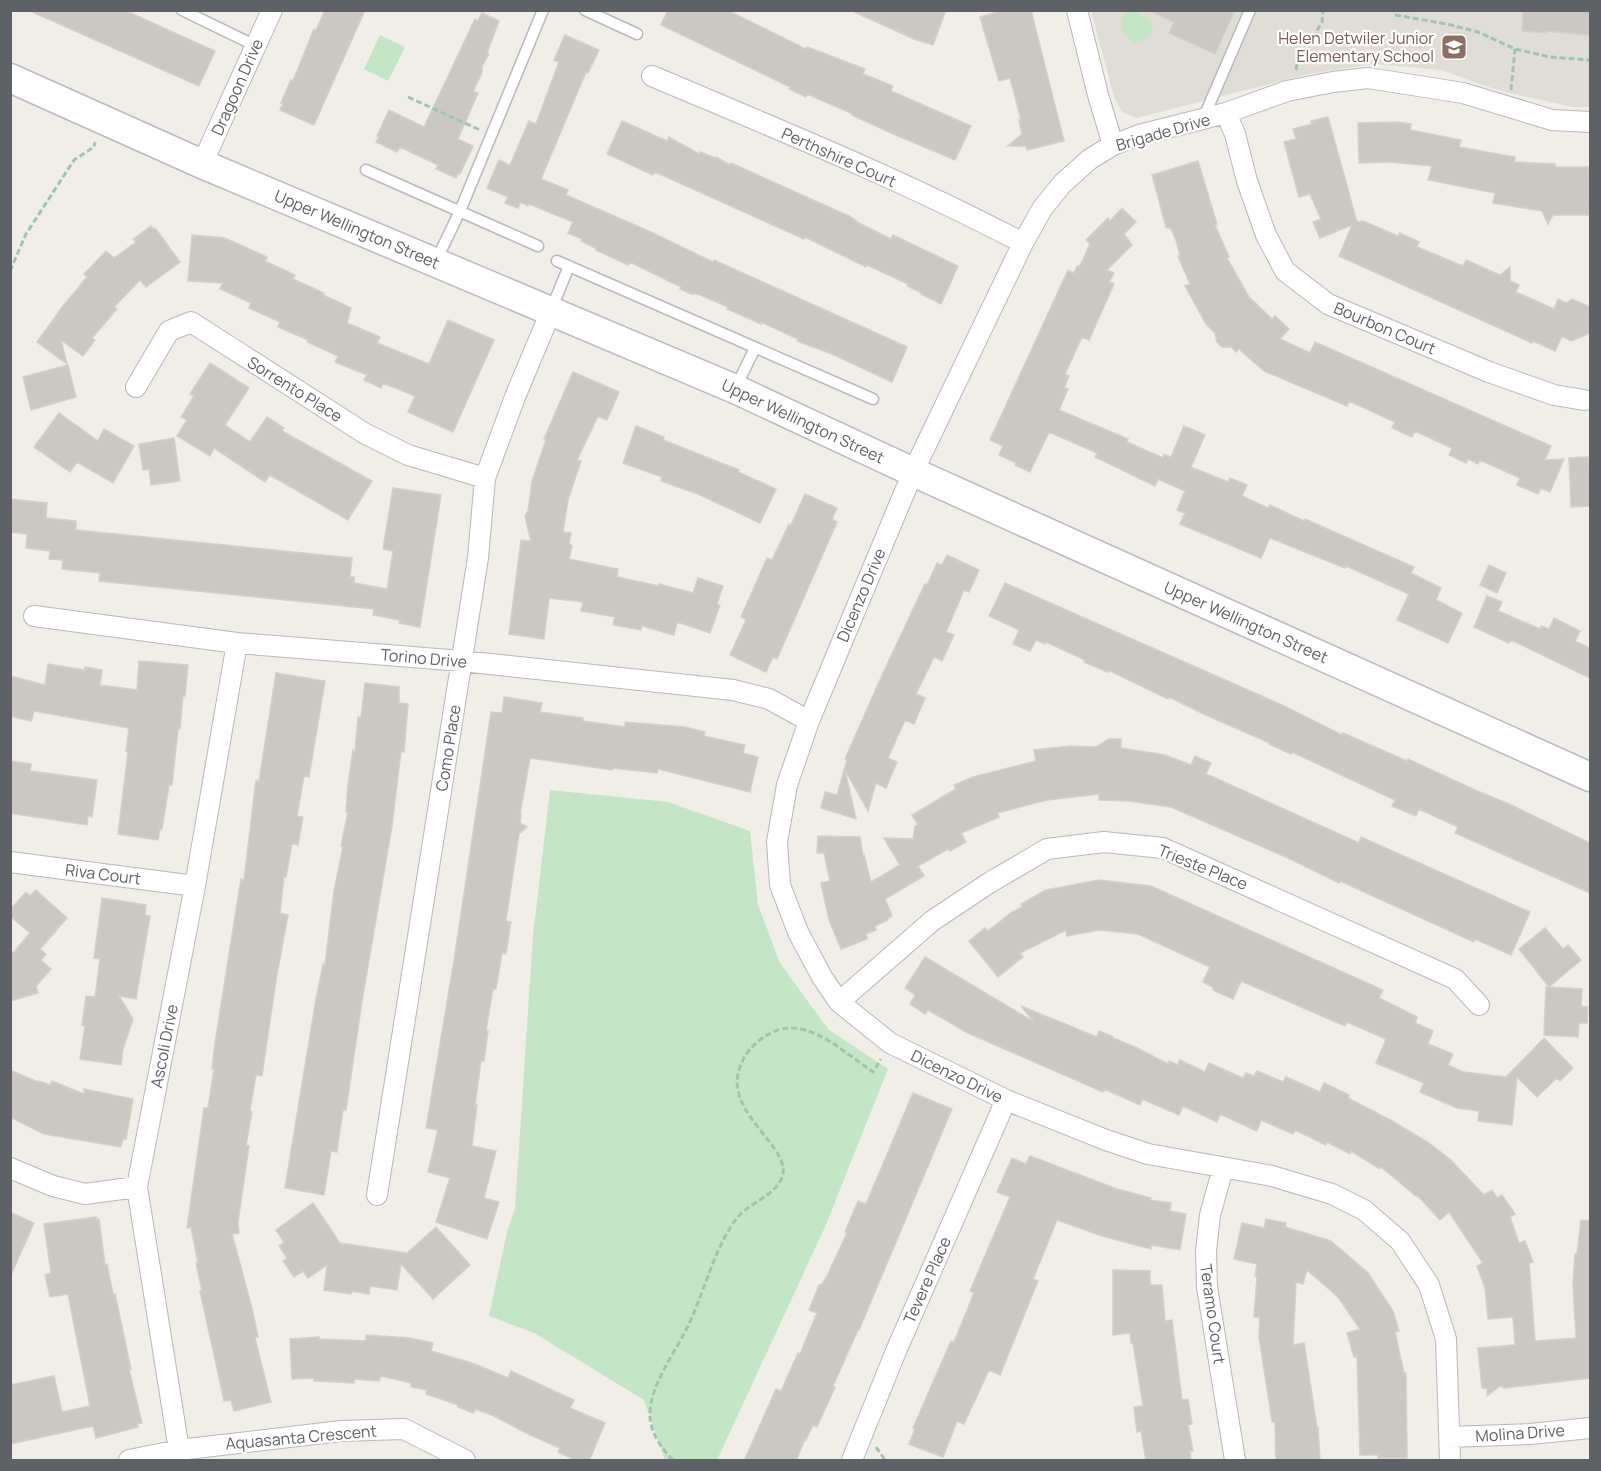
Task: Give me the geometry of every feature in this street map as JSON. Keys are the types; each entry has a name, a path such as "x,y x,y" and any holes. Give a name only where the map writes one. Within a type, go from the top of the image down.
{"main road":[{"name":"Upper Wellington Street","path":"10,78 202,164 735,389 913,472 1590,777"}],"street":[{"name":"Dragoon Drive","path":"202,164 272,10"},
{"path":"1077,10 1113,145"},
{"name":"Perthshire Court","path":"652,76 854,163 1023,243"},
{"name":"Brigade Drive","path":"913,472 1023,243 1042,209 1062,184 1090,159 1113,145 1140,135 1226,113 1295,89 1368,78 1463,93 1552,120 1590,122"},
{"name":"Bourbon Court","path":"1226,113 1235,134 1247,181 1266,236 1285,272 1328,304 1489,372 1554,394 1584,400"},
{"name":"Como Place","path":"377,1195 478,558 485,477 551,311"},
{"name":"Sorrento Place","path":"136,387 169,331 191,322 364,433 408,455 485,477"},
{"name":"Dicenzo Drive","path":"913,472 809,721 787,785 777,842 780,885 798,932 822,977 839,1002 890,1043 1006,1100 1148,1154 1272,1176 1332,1194 1364,1210 1400,1241 1429,1285 1446,1339 1450,1461"},
{"name":"Torino Drive","path":"34,616 237,643 462,661 733,690 769,699 809,721"},
{"name":"Ascoli Drive","path":"179,1450 137,1187 195,886 237,643"},
{"name":"Trieste Place","path":"839,1002 932,921 989,883 1047,849 1104,842 1163,848 1455,979 1479,1005"},
{"name":"Riva Court","path":"10,862 195,886"},
{"name":"Tevere Place","path":"852,1461 896,1352 1006,1100"},
{"path":"10,1168 53,1186 86,1194 137,1187"},
{"name":"Teramo Court","path":"1223,1168 1210,1215 1206,1260 1207,1287 1234,1461"},
{"name":"Molina Drive","path":"1450,1437 1530,1434 1590,1428"},
{"name":"Aquasanta Crescent","path":"129,1461 179,1450 341,1431 404,1429 465,1461"}],"lane":[{"path":"182,10 256,46"},
{"path":"435,262 460,211 543,10"},
{"path":"585,10 637,34"},
{"path":"1203,119 1250,10"},
{"path":"366,170 538,246"},
{"path":"557,261 873,399"},
{"path":"551,311 569,266"},
{"path":"735,389 755,348"}],"path":[{"path":"1295,89 1297,64 1322,22 1323,10"},
{"path":"1395,15 1447,24 1478,33 1515,49 1550,57 1590,60"},
{"path":"1509,107 1515,49"},
{"path":"408,97 491,135"},
{"path":"10,271 26,234 74,160 94,147 103,121"},
{"path":"673,1461 656,1438 650,1419 651,1401 659,1380 688,1326 724,1239 736,1219 770,1193 783,1174 783,1165 777,1152 742,1106 736,1075 743,1058 757,1040 781,1029 802,1028 822,1037 873,1072 890,1043"}],"shaded area":[{"path":"1091,11 1590,11 1590,107 1573,107 1500,91 1441,70 1375,64 1308,74 1137,118 1122,112 1114,97"}],"green space":[{"path":"1134,11 1149,19 1153,27 1147,38 1135,43 1122,33 1121,20 1125,14"},
{"path":"380,35 405,47 388,81 364,69"},
{"path":"550,790 668,802 750,831 758,905 780,963 828,1029 888,1069 825,1227 717,1460 665,1460 644,1400 534,1333 489,1316 507,1232 515,1208 533,936"}],"building":[{"path":"28,10 124,10 215,51 199,86"},
{"path":"325,10 365,10 314,125 280,110 291,80 293,81 314,29 316,30"},
{"path":"668,10 727,10 806,49 807,47 865,69 863,74 893,86 891,91 971,126 955,160 807,94 806,97 789,89 790,87 661,25"},
{"path":"850,10 946,10 933,45 914,39"},
{"path":"1004,10 1031,10 1064,141 1027,150 1026,146 1008,146 1022,134 1019,120 1021,120 1010,78 999,81 980,17"},
{"path":"1148,10 1235,10 1215,54 1169,33 1174,22"},
{"path":"1523,10 1590,10 1590,35 1522,31"},
{"path":"482,13 499,21 487,53 489,54 473,92 478,93 458,139 473,146 456,178 436,169 438,165 400,147 397,152 376,142 389,110 424,127 475,19 478,21"},
{"path":"565,35 599,50 588,73 586,72 541,179 568,190 566,195 907,347 892,382 832,354 797,341 798,339 761,322 761,324 727,309 728,307 680,289 681,287 630,262 628,265 596,250 581,241 582,239 568,233 573,222 529,204 528,206 521,202 518,208 505,203 508,197 487,188 499,160 510,165 529,121 536,124 559,62 554,60"},
{"path":"1328,117 1357,222 1363,221 1398,236 1400,233 1419,242 1417,247 1463,266 1466,260 1500,275 1510,267 1510,281 1519,285 1516,292 1554,309 1558,299 1566,303 1572,299 1590,307 1590,333 1571,341 1562,336 1555,351 1533,341 1532,343 1339,256 1352,225 1320,238 1313,222 1321,219 1310,194 1299,197 1284,142 1296,139 1293,129"},
{"path":"622,121 667,141 669,137 699,154 700,152 716,157 730,165 731,163 851,217 891,239 893,235 958,266 941,304 907,286 908,284 867,265 866,267 805,237 804,239 655,172 653,175 607,154"},
{"path":"1358,123 1411,124 1410,130 1461,140 1459,147 1515,157 1514,162 1555,164 1555,167 1589,167 1590,215 1553,215 1548,224 1542,211 1493,203 1495,193 1428,180 1432,166 1388,162 1359,163"},
{"path":"1198,161 1217,224 1215,225 1229,257 1227,258 1249,297 1272,319 1275,316 1289,329 1280,339 1310,353 1315,342 1551,446 1545,460 1564,459 1550,492 1541,488 1538,494 1517,485 1520,478 1480,460 1478,464 1468,459 1466,463 1449,455 1452,448 1415,431 1412,437 1392,428 1395,422 1349,401 1347,406 1264,371 1239,349 1236,352 1231,347 1222,347 1185,286 1190,284 1178,256 1180,255 1176,240 1171,229 1166,227 1152,175"},
{"path":"1122,208 1136,222 1124,234 1132,245 1107,270 1114,273 1109,282 1114,284 1089,340 1082,337 1065,374 1069,376 1064,388 1068,389 1059,410 1128,439 1127,442 1163,458 1164,454 1171,457 1184,426 1205,435 1191,467 1228,482 1230,478 1247,485 1242,496 1268,508 1270,505 1304,521 1305,519 1414,567 1411,573 1441,588 1436,600 1462,613 1448,643 1397,620 1409,594 1346,566 1345,568 1270,538 1261,558 1180,524 1185,513 1177,510 1185,491 1158,479 1155,486 1095,457 1097,453 1049,432 1030,472 999,455 1003,446 990,440 1068,270 1074,273 1077,266 1080,266 1090,244 1086,240 1108,218 1110,221"},
{"path":"151,226 155,228 180,262 146,287 140,280 114,307 117,309 92,338 95,340 83,356 61,340 67,364 37,342 87,277 84,274 106,251 114,258 136,242 133,239"},
{"path":"192,235 225,238 267,257 265,261 295,275 293,279 351,308 347,323 380,337 377,343 429,364 448,320 494,340 453,432 408,412 415,396 383,383 381,388 364,380 367,375 335,362 338,356 278,327 280,322 249,308 251,303 220,289 223,283 188,281"},
{"path":"210,363 249,388 225,425 250,442 267,417 284,428 282,431 372,481 348,520 270,475 265,482 214,448 210,456 177,436 187,420 181,417 194,396 190,394"},
{"path":"68,365 76,397 31,410 23,377"},
{"path":"573,372 619,392 607,420 598,416 577,460 581,461 568,500 563,532 571,533 569,543 572,546 569,559 618,569 617,577 659,586 659,584 693,593 698,578 723,586 717,604 720,605 710,633 677,622 674,635 642,626 641,630 613,625 615,617 581,611 583,602 549,598 544,639 509,634 521,540 531,541 525,516 528,511 532,481 546,440 544,439"},
{"path":"59,413 98,441 104,429 134,446 113,483 77,462 70,472 34,447"},
{"path":"636,426 664,437 663,440 739,470 738,472 776,489 760,523 698,494 661,481 662,477 623,463"},
{"path":"174,438 180,481 151,485 149,469 143,470 139,444"},
{"path":"1588,457 1590,506 1571,507 1569,458"},
{"path":"393,488 441,495 420,627 399,623 400,620 373,615 374,609 99,581 100,573 62,569 63,560 49,559 50,551 26,548 27,534 10,532 10,499 47,503 46,518 76,521 76,530 352,558 350,577 354,577 354,583 387,589 393,551 383,549"},
{"path":"805,494 837,508 832,519 837,522 777,659 773,657 766,672 730,655 746,620 741,617 767,558 772,560"},
{"path":"947,555 979,570 969,592 964,590 946,632 954,635 942,661 934,657 916,694 925,698 914,724 905,720 888,758 897,762 886,788 876,783 868,811 845,770 856,819 821,808 825,792 837,795 847,760 845,759 883,673 925,584 927,585 937,563 942,565"},
{"path":"1489,565 1506,573 1497,593 1480,585"},
{"path":"1005,583 1282,705 1342,735 1343,733 1407,761 1408,759 1590,843 1590,893 1455,833 1458,827 1419,809 1416,816 1392,806 1395,800 1169,697 1168,699 1108,670 1108,672 1084,662 1085,660 1046,642 1045,644 1036,640 1030,651 1013,644 1019,630 989,616"},
{"path":"1487,596 1502,602 1498,611 1540,629 1541,626 1549,629 1554,618 1580,631 1575,641 1590,648 1590,678 1511,640 1509,643 1474,627"},
{"path":"139,661 188,665 172,785 169,785 158,840 118,834 129,728 34,711 31,721 10,716 10,676 45,685 48,664 85,670 85,667 102,670 100,685 137,690"},
{"path":"276,673 325,681 309,777 304,776 297,816 303,817 298,845 292,844 286,877 284,877 280,913 288,915 262,1076 256,1075 250,1111 252,1112 246,1145 249,1146 238,1222 239,1233 232,1234 252,1308 258,1337 255,1338 271,1402 234,1411 231,1400 224,1401 200,1291 202,1291 191,1227 187,1228 204,1108 208,1108 215,1043 241,879 244,880 256,780 259,781"},
{"path":"365,683 399,687 399,703 408,704 404,752 401,751 392,826 346,1110 343,1109 337,1152 331,1151 324,1195 285,1188 316,999 323,964 325,965 334,891 348,812 346,812 348,784 353,750 355,751 358,717 361,718"},
{"path":"504,697 542,703 540,712 583,718 583,721 625,727 625,722 685,727 705,732 704,736 745,745 743,753 758,757 750,792 658,769 657,773 612,768 612,770 530,758 520,814 520,823 527,827 519,834 506,921 511,922 506,954 502,953 496,989 493,989 486,1030 488,1031 484,1061 481,1061 475,1105 477,1105 472,1146 496,1151 484,1198 499,1202 487,1239 436,1222 450,1178 428,1172 438,1130 426,1128 491,712 502,713"},
{"path":"1109,739 1121,739 1121,748 1165,755 1191,765 1195,756 1211,763 1206,774 1359,843 1361,837 1530,912 1511,955 1475,939 1474,942 1171,807 1129,801 1099,800 1099,794 1047,800 997,813 999,817 961,833 966,842 918,866 924,876 885,899 892,916 888,920 875,926 876,930 866,934 867,939 841,949 829,920 821,883 830,881 824,853 817,853 818,836 860,837 871,882 900,865 884,838 913,839 915,826 918,825 912,815 956,789 954,785 973,777 1036,761 1034,750 1070,746 1096,747"},
{"path":"10,761 31,764 30,771 97,780 92,817 88,816 87,825 10,813"},
{"path":"1099,880 1151,886 1383,990 1379,998 1417,1017 1415,1023 1433,1031 1428,1044 1453,1054 1448,1065 1463,1072 1506,1077 1544,1038 1573,1068 1560,1081 1557,1078 1537,1097 1517,1077 1512,1125 1478,1121 1479,1111 1457,1108 1420,1092 1424,1083 1376,1063 1386,1039 1347,1022 1345,1026 1241,981 1233,999 1213,990 1213,987 1203,982 1210,967 1138,934 1100,930 1067,936 1066,930 1020,953 1023,957 998,977 969,941 985,928 988,931 1022,907 1021,904 1046,890"},
{"path":"36,890 67,918 40,949 46,954 41,960 51,969 36,986 38,993 10,1001 10,953 14,952 30,933 10,916 10,910 26,892 30,896"},
{"path":"102,898 146,905 145,915 150,916 136,999 119,996 133,1019 123,1049 121,1065 80,1059 85,1026 82,1025 86,996 95,997 100,959 94,958"},
{"path":"1545,928 1563,949 1568,945 1581,960 1549,987 1519,949"},
{"path":"925,957 1034,1022 1021,1006 1097,1037 1099,1031 1112,1036 1168,1064 1169,1061 1178,1065 1180,1060 1205,1072 1209,1063 1243,1078 1246,1073 1254,1076 1257,1071 1283,1082 1286,1077 1320,1092 1324,1083 1349,1095 1348,1098 1429,1143 1451,1160 1484,1195 1492,1190 1497,1198 1502,1195 1515,1214 1510,1217 1519,1243 1525,1241 1533,1262 1529,1263 1535,1341 1576,1338 1573,1284 1575,1254 1577,1254 1581,1220 1590,1221 1590,1378 1505,1388 1500,1386 1487,1396 1487,1388 1482,1388 1478,1348 1515,1345 1513,1317 1488,1319 1485,1288 1477,1266 1483,1263 1449,1212 1440,1220 1417,1195 1381,1167 1380,1169 1351,1151 1350,1154 1327,1142 1326,1145 1295,1130 1293,1134 1261,1120 1257,1131 1220,1114 1217,1122 1183,1106 1179,1115 1142,1099 1140,1105 1104,1089 1103,1092 968,1033 928,1010 925,1014 910,1004 915,995 905,988"},
{"path":"1546,987 1582,989 1581,1006 1588,1007 1587,1023 1579,1023 1578,1037 1544,1035"},
{"path":"10,1070 38,1082 50,1085 52,1081 84,1094 84,1089 133,1099 126,1139 123,1138 121,1147 44,1134 10,1117"},
{"path":"913,1093 952,1109 817,1427 813,1425 796,1461 744,1461 776,1389 781,1391 798,1353 800,1354 817,1313 809,1310 819,1285 827,1276 847,1233 845,1232 858,1201 866,1204"},
{"path":"1030,1156 1117,1189 1151,1198 1150,1200 1171,1203 1170,1211 1186,1214 1180,1250 1151,1245 1151,1249 1102,1236 1057,1220 1033,1279 1038,1281 1000,1375 989,1370 964,1424 957,1421 943,1457 909,1444 915,1429 913,1428 951,1341 954,1342 974,1293 970,1291 1010,1197 997,1192 1012,1158 1026,1164"},
{"path":"313,1203 340,1243 407,1253 436,1227 470,1265 433,1299 401,1264 397,1290 370,1286 369,1294 352,1291 351,1294 324,1290 327,1265 308,1278 303,1271 294,1277 283,1261 287,1258 279,1246 284,1242 276,1230"},
{"path":"10,1212 34,1223 10,1277"},
{"path":"96,1217 96,1220 99,1219 105,1265 107,1264 113,1294 115,1294 142,1423 137,1424 138,1427 96,1438 93,1426 10,1444 10,1385 54,1376 62,1412 90,1406 68,1294 50,1297 45,1275 51,1273 44,1224"},
{"path":"1266,1219 1286,1223 1285,1227 1331,1241 1368,1273 1393,1311 1399,1331 1395,1332 1404,1373 1406,1373 1407,1458 1378,1458 1378,1455 1360,1455 1357,1356 1354,1357 1347,1333 1360,1329 1338,1297 1307,1270 1303,1284 1296,1282 1293,1345 1304,1343 1318,1427 1320,1461 1276,1461 1275,1422 1272,1422 1259,1336 1260,1317 1254,1317 1257,1264 1234,1259 1242,1223 1264,1228"},
{"path":"1113,1270 1150,1271 1150,1285 1162,1285 1165,1321 1172,1320 1182,1400 1188,1399 1192,1424 1188,1425 1193,1451 1190,1451 1191,1461 1146,1461 1141,1431 1137,1432 1134,1407 1143,1406 1133,1343 1131,1343 1130,1333 1113,1335"},
{"path":"366,1335 410,1338 433,1343 431,1351 475,1364 508,1378 511,1371 574,1400 570,1408 605,1423 589,1461 577,1461 558,1452 560,1448 494,1416 476,1409 473,1413 426,1394 427,1390 411,1387 411,1383 381,1376 379,1381 354,1379 354,1383 314,1381 313,1378 292,1379 290,1339 319,1337 319,1339 366,1341"}],"place":[{"name":"Helen Detwiler Junior Elementary School","path":"1454,47"}]}
